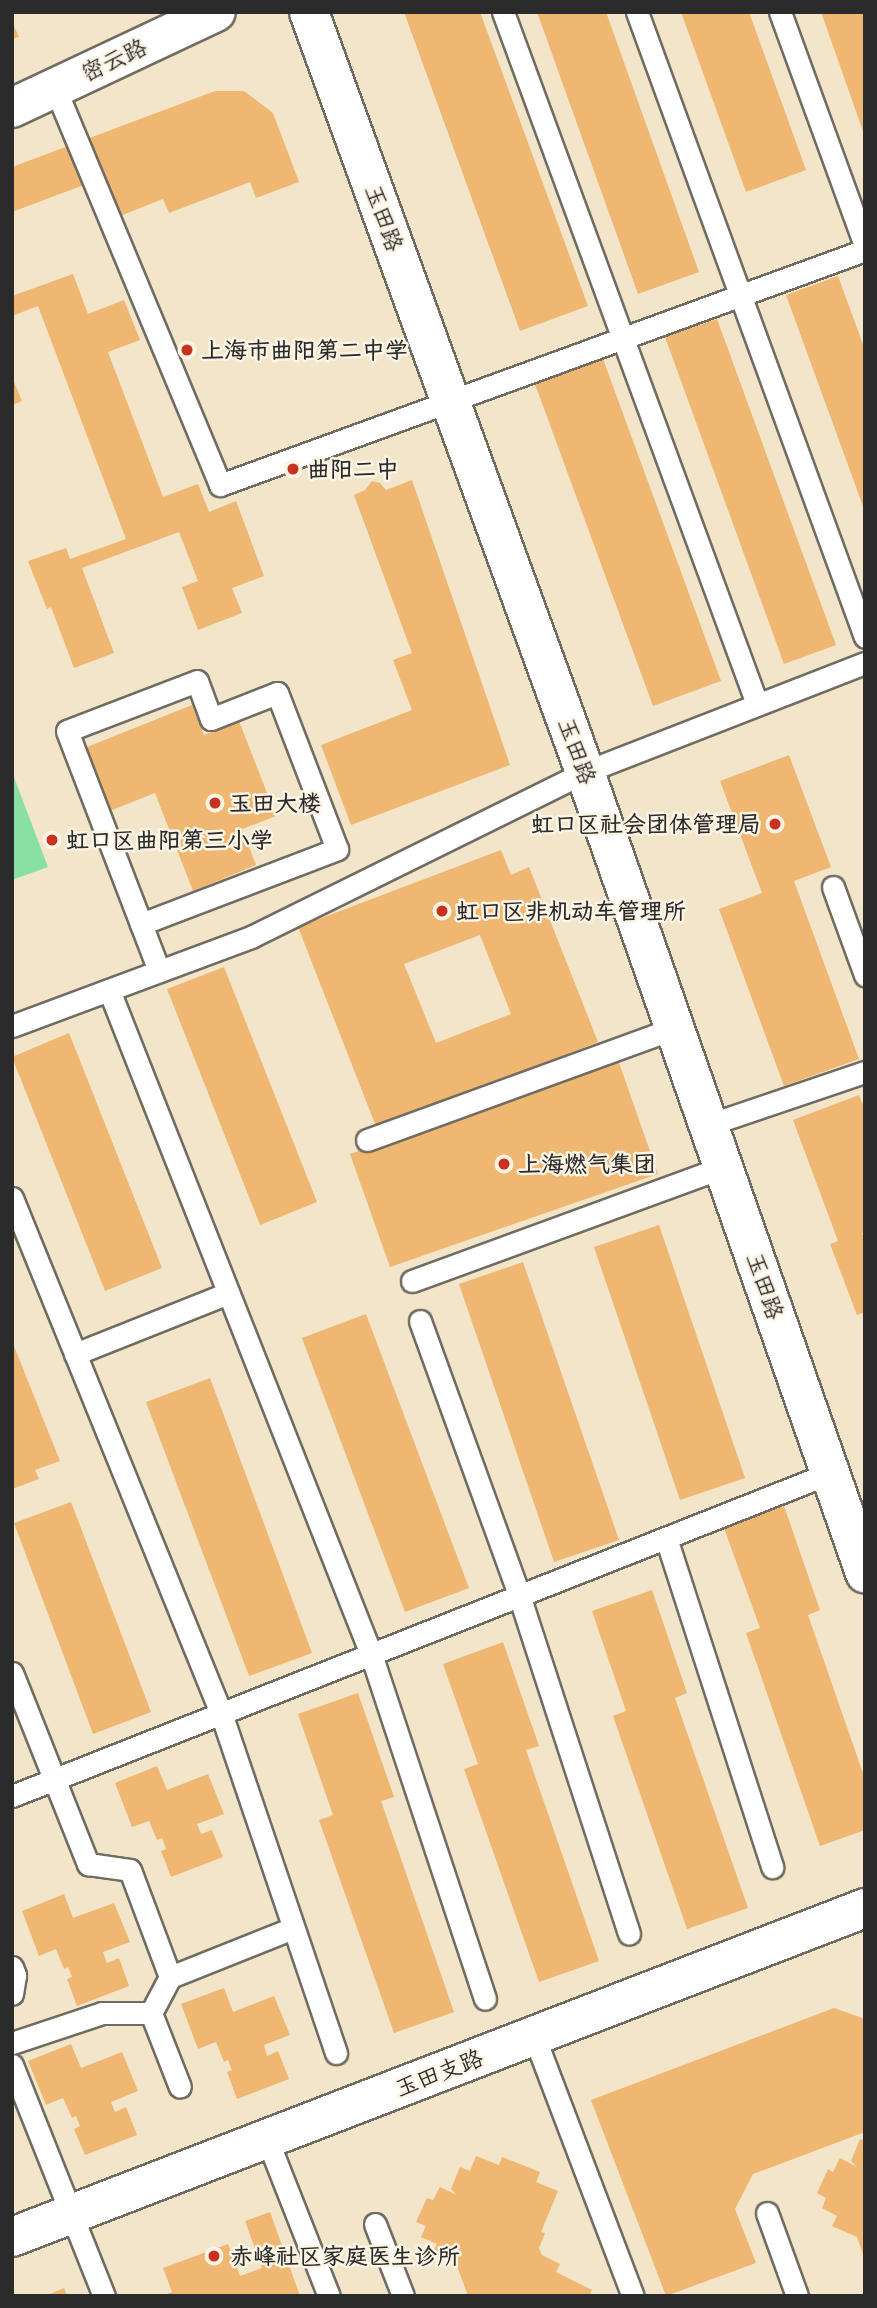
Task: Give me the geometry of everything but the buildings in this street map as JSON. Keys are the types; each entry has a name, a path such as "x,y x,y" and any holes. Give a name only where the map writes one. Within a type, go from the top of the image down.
{"street":[{"name":"密云路","path":"12,108 216,12"},
{"name":"玉田路","path":"309,12 585,772 865,1573"},
{"name":"玉田支路","path":"12,2238 865,1908"}],"lane":[{"path":"503,12 757,704"},
{"path":"638,12 865,637"},
{"path":"55,88 220,485 865,248 780,12"},
{"path":"12,1026 251,937 585,772 865,663"},
{"path":"141,924 337,849 277,693 211,719 197,681 67,730 141,924 159,971"},
{"path":"833,887 865,975"},
{"path":"109,990 371,1654 485,1999"},
{"path":"368,1140 674,1028"},
{"path":"708,1125 865,1072"},
{"path":"412,1280 723,1167"},
{"path":"12,1198 220,1713 336,2053"},
{"path":"75,1354 228,1293"},
{"path":"421,1321 519,1595 629,1934"},
{"path":"12,1796 830,1473"},
{"path":"666,1538 772,1867"},
{"path":"12,1673 88,1864 130,1870 170,1977"},
{"path":"180,2087 151,2012 170,1977 293,1928"},
{"path":"12,1967 15,1975 12,1994"},
{"path":"12,2043 102,2013 151,2012"},
{"path":"534,2036 633,2296"},
{"path":"12,2065 104,2296"},
{"path":"267,2138 328,2296"},
{"path":"767,2213 797,2296"},
{"path":"375,2224 403,2296"}],"green space":[{"path":"12,772 48,867 12,880"}],"place":[{"name":"上海市曲阳第二中学","path":"187,350"},
{"name":"曲阳二中","path":"293,469"},
{"name":"玉田大楼","path":"215,803"},
{"name":"虹口区社会团体管理局","path":"775,824"},
{"name":"虹口区曲阳第三小学","path":"52,840"},
{"name":"虹口区非机动车管理所","path":"442,911"},
{"name":"上海燃气集团","path":"504,1164"},
{"name":"赤峰社区家庭医生诊所","path":"214,2256"}]}
